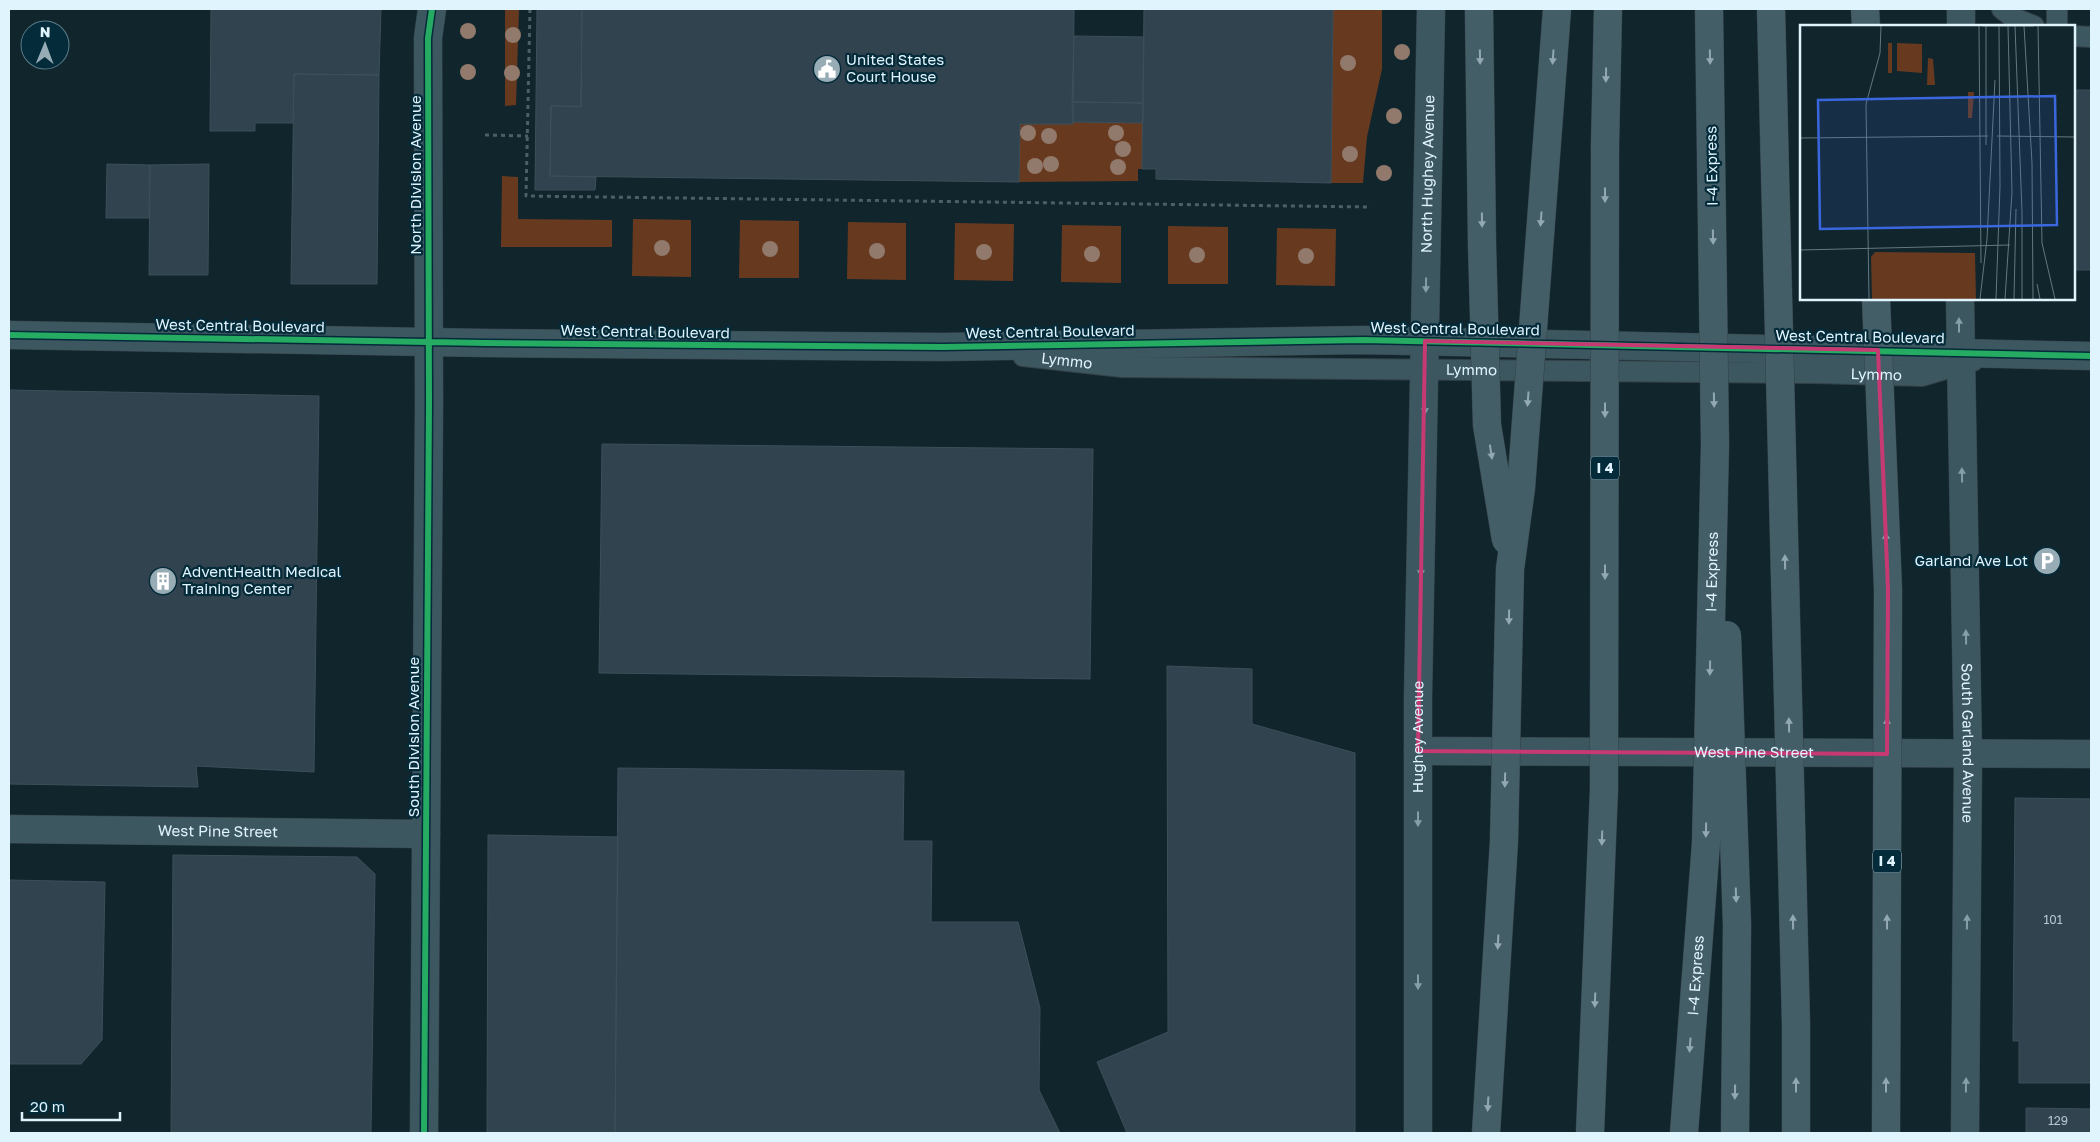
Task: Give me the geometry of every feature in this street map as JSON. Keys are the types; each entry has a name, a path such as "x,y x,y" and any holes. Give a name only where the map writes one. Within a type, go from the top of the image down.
{"highway":[{"path":"1479,9 1482,244 1487,426 1510,569"},
{"path":"1486,1133 1504,840 1510,569 1521,488 1557,9"},
{"name":"I 4","path":"1590,1133 1604,789 1605,166 1608,9"},
{"name":"I-4 Express","path":"1684,1133 1706,843 1715,444 1710,9"},
{"path":"1771,9 1796,1025 1796,1133"},
{"path":"1865,9 1866,25"},
{"name":"I 4","path":"1876,300 1888,589 1886,1133"},
{"path":"1715,444 1730,681 1736,915 1735,1133"}],"street":[{"name":"North Division Avenue","path":"428,345 428,38 432,9"},
{"name":"North Hughey Avenue","path":"1426,341 1430,9"},
{"path":"1961,9 1961,25"},
{"name":"South Garland Avenue","path":"1960,300 1959,358 1968,754 1965,1133"},
{"name":"West Central Boulevard","path":"9,335 428,345 943,347 1363,340 1959,358 2002,353 2091,356"},
{"name":"Hughey Avenue","path":"1418,1133 1418,752 1426,341"},
{"name":"South Division Avenue","path":"424,1133 428,345"},
{"name":"West Pine Street","path":"1418,752 2091,754"},
{"name":"West Pine Street","path":"9,829 426,834"}],"lane":[{"path":"2002,9 2014,18 2032,25"},
{"path":"2057,9 2057,25"},
{"path":"2075,36 2091,37"},
{"name":"Lymmo","path":"9,344 428,345 848,354 1000,353 1122,367 1332,368 1425,371 1785,372 1922,376 1959,358"}],"path":[{"path":"530,9 526,196 1372,207"},
{"path":"485,136 528,136"}],"highlighted area":[{"path":"1425,341 1878,350 1888,589 1887,754 1418,751"}],"shaded area":[{"path":"505,9 519,9 516,105 505,106"},
{"path":"1333,9 1382,9 1382,69 1367,137 1363,183 1331,183"},
{"path":"1073,122 1143,123 1142,169 1138,169 1138,181 1019,182 1020,124 1072,124"},
{"path":"502,176 518,177 518,219 612,220 612,247 501,247"},
{"path":"633,219 691,220 691,277 632,276"},
{"path":"740,220 799,221 799,278 739,278"},
{"path":"848,222 906,223 906,280 847,279"},
{"path":"955,223 1014,224 1013,281 954,280"},
{"path":"1062,225 1121,226 1121,283 1061,282"},
{"path":"1168,226 1228,227 1228,284 1168,284"},
{"path":"1277,228 1336,229 1335,286 1276,285"}],"building":[{"path":"211,9 381,9 379,75 294,74 293,123 255,123 255,131 210,131"},
{"path":"537,9 582,9 581,107 551,106 550,176 596,177 595,190 535,190"},
{"name":"United States Court House","path":"582,9 1074,9 1073,124 1020,124 1019,182 550,176 551,106 581,106"},
{"path":"1144,9 1333,9 1331,183 1156,179 1156,169 1142,169"},
{"path":"1074,36 1144,37 1143,103 1072,102"},
{"path":"294,74 379,75 377,284 291,284"},
{"path":"2075,90 2091,90 2091,270 2075,270"},
{"path":"1072,102 1143,103 1143,123 1073,122"},
{"path":"107,164 150,165 149,218 106,218"},
{"path":"209,164 208,275 149,275 150,165"},
{"name":"AdventHealth Medical Training Center","path":"9,390 319,396 314,772 196,766 198,787 9,784"},
{"path":"602,444 1093,449 1090,679 599,673"},
{"path":"1167,666 1252,669 1252,724 1355,753 1355,1133 1127,1133 1097,1062 1168,1032"},
{"path":"618,768 904,771 903,841 932,841 931,922 1018,922 1040,1008 1039,1090 1060,1133 615,1133"},
{"path":"2015,798 2091,799 2091,1083 2019,1083 2019,1041 2013,1041"},
{"path":"488,835 618,837 615,1133 487,1133"},
{"path":"173,855 357,857 375,874 371,1133 171,1133"},
{"path":"9,880 105,882 102,1040 81,1064 9,1064"},
{"path":"2026,1108 2091,1109 2091,1133 2026,1133"}],"cycle path":[{"path":"424,1133 429,404 428,38 432,9"},
{"path":"9,335 486,343 943,347 1363,340 2091,356"}],"place":[{"name":"United States Court House","path":"827,69"},
{"name":"Garland Ave Lot","path":"2047,561"},
{"name":"AdventHealth Medical Training Center","path":"163,581"}]}
